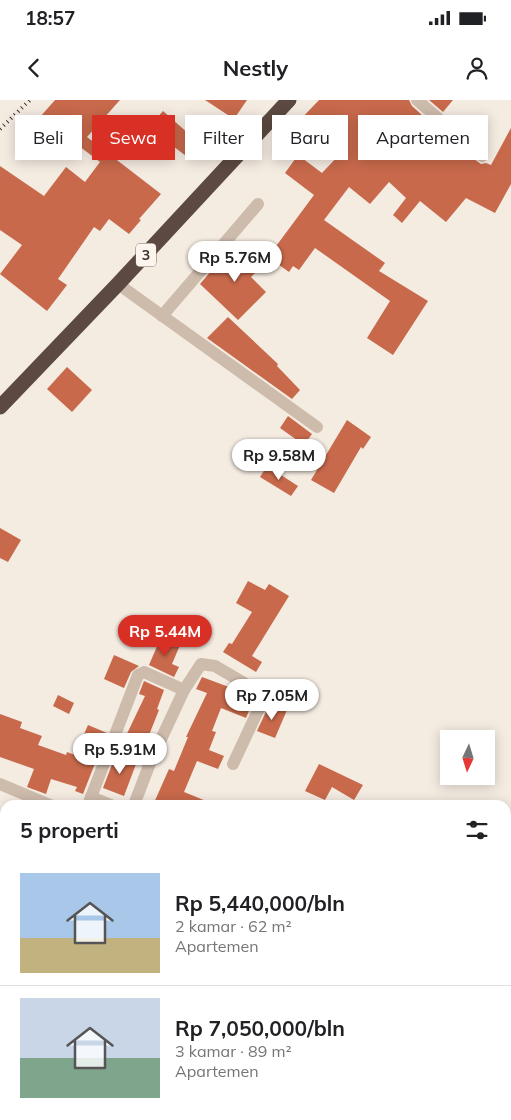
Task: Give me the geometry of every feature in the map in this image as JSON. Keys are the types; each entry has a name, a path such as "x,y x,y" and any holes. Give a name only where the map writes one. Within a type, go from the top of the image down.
{"highway":[{"name":"3","path":"0,407 118,284 289,100"}],"street":[{"path":"418,100 435,115"},
{"path":"162,316 258,204"},
{"path":"118,284 317,427"},
{"path":"136,800 150,763 184,690 201,664 215,666 262,693 263,700 233,764"},
{"path":"90,800 136,677 144,672 184,690"},
{"path":"112,743 150,763"},
{"path":"0,784 39,800"}],"building":[{"path":"55,100 120,100 107,115 92,115 92,131 87,137 92,141 92,156 82,148 82,115 42,115"},
{"path":"205,100 247,100 237,115 228,115"},
{"path":"319,100 409,100 412,106 422,115 358,115 358,160 476,160 481,164 491,165 511,128 511,184 495,213 466,198 446,222 420,201 402,223 393,215 406,198 389,182 370,204 349,187 324,220 385,263 379,271 428,301 393,355 367,338 390,301 315,248 299,270 293,266 289,272 268,257 314,195 285,173 294,160 305,160 322,173 334,160 348,160 348,115 305,115"},
{"path":"429,100 453,100 443,112"},
{"path":"163,111 168,115 160,115"},
{"path":"175,122 185,130 185,155 175,148"},
{"path":"97,160 117,160 161,194 139,219 141,220 129,234 109,219 100,231 94,227 58,279 67,285 47,311 0,274 22,245 0,230 0,166 44,196 66,167 85,182 100,162"},
{"path":"243,245 263,265 251,277 266,292 238,320 200,284 223,257 228,261"},
{"path":"228,317 278,364 277,366 300,390 292,399 207,338"},
{"path":"67,367 92,390 72,412 47,389"},
{"path":"288,416 312,434 304,445 280,428"},
{"path":"347,420 371,437 363,449 361,447 334,493 311,480"},
{"path":"267,466 298,486 291,496 260,477"},
{"path":"0,528 21,540 8,562 0,558"},
{"path":"248,581 265,590 269,584 289,596 252,656 262,662 256,672 223,652 229,643 232,644 252,612 236,603"},
{"path":"161,637 180,645 172,664 179,667 174,677 149,665"},
{"path":"114,655 139,666 131,672 124,688 104,679"},
{"path":"202,677 245,693 254,699 246,718 221,708 212,731 216,732 209,750 224,756 218,769 197,761 184,792 204,800 155,800 169,769 174,771 188,737 186,737 207,693 196,689"},
{"path":"144,681 164,690 157,709 159,710 143,750 124,740 145,696 139,694"},
{"path":"58,695 74,703 69,714 53,706"},
{"path":"270,703 287,710 275,738 257,731"},
{"path":"0,714 22,722 20,728 42,736 38,745 66,755 67,752 75,755 88,725 107,733 83,794 75,791 77,787 51,779 46,794 27,787 34,769 0,757"},
{"path":"116,754 136,764 124,796 103,788"},
{"path":"319,764 363,785 354,800 332,787 325,800 305,791"}],"railway":[{"path":"0,129 30,100"}]}
